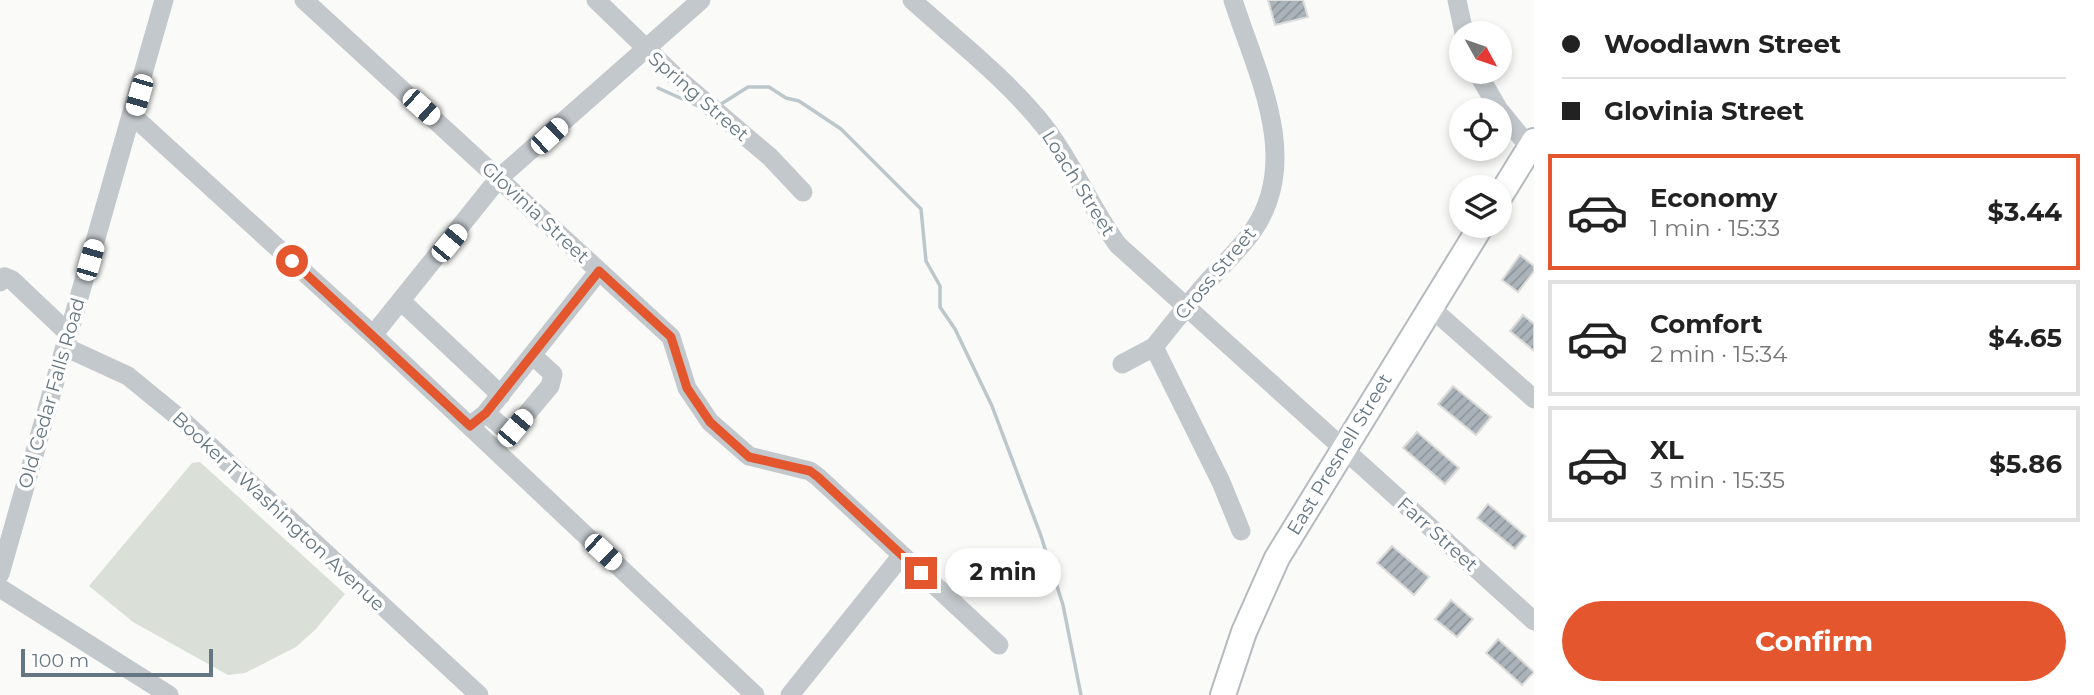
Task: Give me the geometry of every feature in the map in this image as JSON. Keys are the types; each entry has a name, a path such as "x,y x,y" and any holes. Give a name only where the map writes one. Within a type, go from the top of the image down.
{"main road":[{"path":"1512,176 1532,144"},
{"name":"East Presnell Street","path":"1223,695 1244,632 1277,558 1342,447 1473,238"}],"street":[{"name":"Old Cedar Falls Road","path":"0,574 164,0"},
{"name":"Glovinia Street","path":"304,0 671,337 687,388 710,422 749,457 810,471 818,477 999,645"},
{"name":"Spring Street","path":"596,0 644,47 770,157 803,191"},
{"path":"373,335 499,178 644,47 701,0"},
{"name":"Loach Street","path":"912,0 1036,116 1069,163 1098,219 1118,245 1342,447"},
{"name":"Cross Street","path":"1154,347 1186,306 1253,231 1267,208 1277,172 1271,117 1233,0"},
{"path":"1457,0 1461,21"},
{"path":"133,116 373,335 755,695"},
{"path":"1512,124 1532,144"},
{"path":"470,426 486,413 501,395 599,271"},
{"name":"Booker T Washington Avenue","path":"0,282 5,277 12,280 67,340 128,376 173,414 479,695"},
{"path":"401,301 501,395"},
{"path":"1430,307 1534,399"},
{"path":"1122,365 1154,347 1221,482 1241,531"},
{"path":"486,413 507,431 515,428 550,386 552,374 532,355"},
{"name":"Farr Street","path":"1342,447 1534,621"},
{"path":"790,695 902,555"},
{"path":"0,588 169,695"}],"shaded area":[{"path":"200,462 345,594 315,630 296,647 245,673 228,675 133,622 89,586 192,463"}],"building":[{"path":"1268,0 1303,0 1308,17 1275,25"},
{"path":"1520,255 1534,266 1534,271 1518,292 1502,280"},
{"path":"1523,315 1534,324 1534,351 1510,331"},
{"path":"1453,386 1491,417 1476,435 1438,404"},
{"path":"1417,432 1459,468 1445,484 1403,448"},
{"path":"1488,504 1526,536 1515,549 1477,518"},
{"path":"1392,546 1429,577 1414,595 1377,563"},
{"path":"1451,600 1473,619 1457,637 1435,619"},
{"path":"1498,639 1534,672 1522,685 1486,653"}],"waterway":[{"path":"718,106 748,87 769,87 786,98 799,101 841,129 921,209 926,261 940,286 940,307 955,329 992,406 1041,536 1063,605 1081,695"},
{"path":"658,88 698,106"}],"route":[{"path":"292,261 470,426 486,413 599,271 671,337 687,388 710,422 749,457 810,471 921,573"}]}
